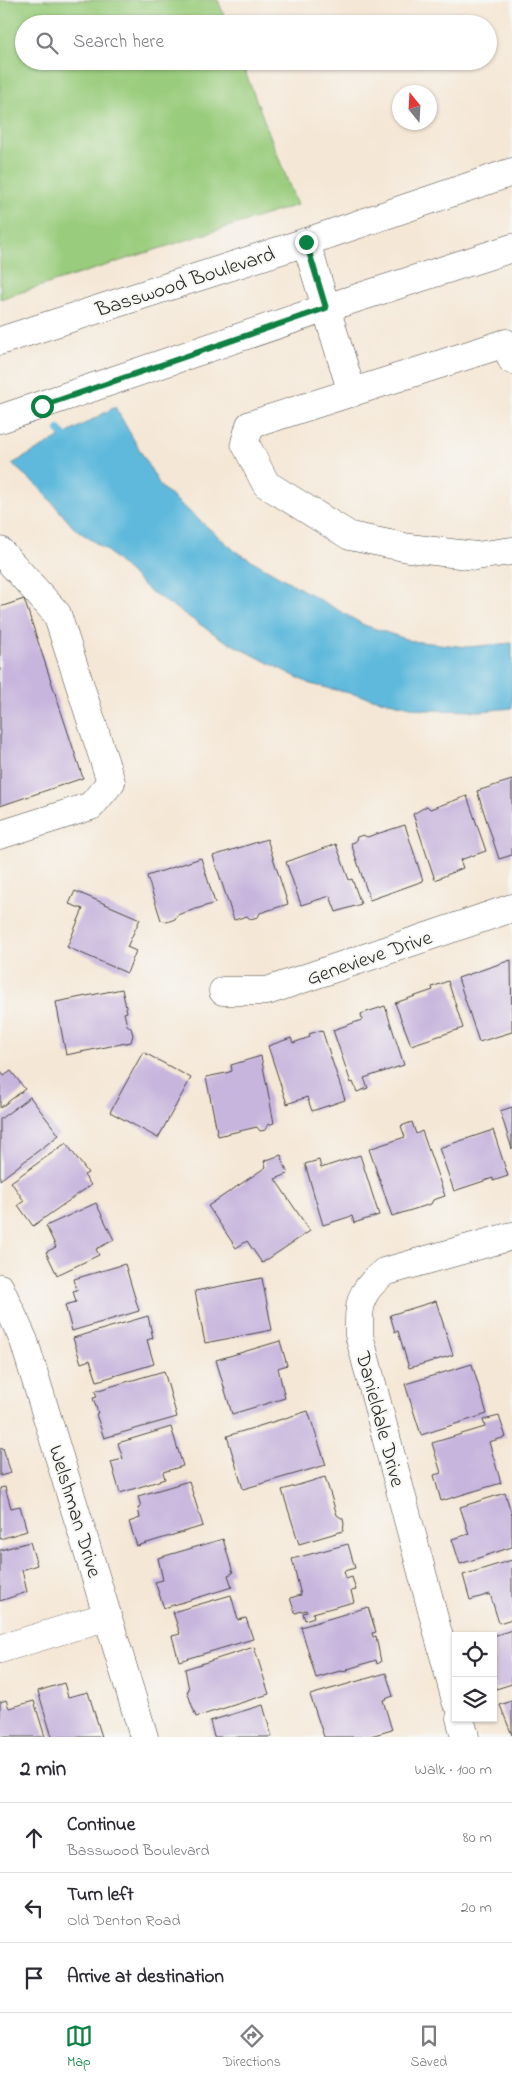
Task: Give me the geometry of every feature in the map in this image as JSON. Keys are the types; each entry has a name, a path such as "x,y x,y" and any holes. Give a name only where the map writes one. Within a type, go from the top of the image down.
{"street":[{"name":"Basswood Boulevard","path":"0,340 306,242 512,172"},
{"path":"306,242 352,393"},
{"path":"0,419 326,308 512,248"},
{"path":"512,360 506,343 250,425 245,443 266,484 350,536 409,548 476,556 512,551"},
{"path":"0,551 57,614 111,782 91,806 0,835"},
{"name":"Genevieve Drive","path":"223,991 268,991 512,908"},
{"name":"Danieldale Drive","path":"452,1686 358,1335 359,1305 367,1286 384,1272 512,1236"},
{"name":"Welshman Drive","path":"0,1288 24,1341 144,1737"},
{"path":"0,1649 108,1616"},
{"path":"461,1722 465,1737"}],"green space":[{"path":"0,0 218,0 224,15 15,15 15,70 244,70 297,205 0,299"}],"water":[{"path":"115,407 161,487 235,551 364,625 412,641 467,647 512,643 512,708 482,711 424,710 310,684 222,639 147,589 106,550 73,527 41,489 12,464"}],"building":[{"path":"24,599 83,778 0,806 0,607"},
{"path":"512,780 512,855 499,859 477,791"},
{"path":"467,796 486,851 460,860 463,868 435,880 413,814 427,806 430,809"},
{"path":"405,825 423,881 370,900 351,843 355,842 357,837 363,835 367,837"},
{"path":"267,839 288,904 260,913 258,917 250,919 247,916 234,920 213,856"},
{"path":"336,844 349,880 352,879 361,904 336,912 330,896 301,905 286,862"},
{"path":"201,858 215,903 177,915 175,919 167,922 161,920 147,876"},
{"path":"75,891 140,919 127,947 136,951 127,973 67,947 83,909 69,904"},
{"path":"511,960 512,1032 479,1042 458,978"},
{"path":"448,981 463,1028 411,1045 395,1003 433,990 432,987"},
{"path":"122,989 127,1012 124,1013 127,1025 131,1028 133,1035 131,1042 66,1055 56,1002"},
{"path":"385,1006 404,1065 364,1078 368,1088 357,1092 353,1082 351,1083 333,1030 362,1020 361,1014"},
{"path":"322,1030 345,1100 312,1111 307,1097 287,1104 268,1046 291,1038 293,1043 310,1037 309,1034"},
{"path":"143,1052 191,1078 158,1138 110,1112"},
{"path":"261,1056 274,1123 268,1125 266,1130 260,1131 257,1127 218,1136 206,1077 232,1071 231,1065"},
{"path":"0,1071 4,1076 11,1071 25,1089 0,1108"},
{"path":"30,1097 59,1135 0,1180 0,1119"},
{"path":"512,1107 512,1149 500,1111"},
{"path":"412,1122 416,1134 422,1131 445,1196 433,1200 431,1204 392,1216 369,1149 405,1137 401,1126"},
{"path":"493,1130 508,1176 493,1181 493,1178 454,1191 439,1148"},
{"path":"66,1143 88,1173 84,1175 91,1185 33,1226 18,1205 24,1201 11,1182"},
{"path":"281,1155 288,1174 275,1179 310,1231 262,1263 247,1241 236,1248 208,1206 266,1167 264,1161"},
{"path":"360,1155 379,1215 354,1223 352,1216 323,1225 305,1164 319,1160 321,1168"},
{"path":"96,1203 114,1240 96,1249 99,1255 57,1275 46,1252 56,1247 46,1226"},
{"path":"125,1264 139,1311 72,1331 65,1305 76,1302 73,1291 77,1290 74,1279"},
{"path":"262,1278 272,1330 205,1343 195,1291"},
{"path":"436,1301 453,1355 409,1368 398,1331 395,1332 390,1315"},
{"path":"148,1316 153,1338 147,1340 154,1364 97,1381 90,1360 81,1363 73,1338"},
{"path":"280,1341 287,1365 278,1368 285,1398 232,1414 216,1360"},
{"path":"472,1364 487,1414 421,1435 405,1384"},
{"path":"164,1371 177,1417 104,1438 96,1414 98,1413 93,1398 97,1397 95,1391"},
{"path":"308,1411 326,1465 243,1489 227,1436"},
{"path":"499,1416 506,1437 489,1442 501,1483 441,1501 434,1475 441,1473 432,1443 485,1427 483,1420"},
{"path":"171,1427 183,1466 163,1472 165,1479 120,1493 111,1462 123,1459 118,1443"},
{"path":"3,1448 11,1473 0,1476 0,1449"},
{"path":"325,1477 337,1515 343,1519 343,1531 299,1544 282,1490"},
{"path":"189,1481 203,1526 137,1546 129,1522 140,1518 138,1508 141,1507 138,1496"},
{"path":"5,1487 11,1508 20,1506 27,1531 0,1539 0,1488"},
{"path":"505,1493 512,1515 512,1547 460,1564 452,1539 469,1534 460,1507"},
{"path":"223,1539 233,1573 228,1575 232,1587 164,1608 155,1582 163,1580 158,1558"},
{"path":"30,1542 37,1565 22,1570 27,1592 0,1601 0,1550"},
{"path":"348,1544 355,1568 344,1571 346,1579 352,1577 356,1590 351,1591 354,1602 313,1613 314,1617 305,1620 303,1613 307,1612 306,1610 295,1613 290,1598 301,1595 292,1559"},
{"path":"512,1560 512,1619 499,1623 490,1594 470,1600 463,1575"},
{"path":"231,1595 238,1620 246,1618 253,1639 179,1661 172,1636 180,1634 173,1612"},
{"path":"368,1607 376,1632 372,1633 373,1637 376,1636 381,1662 377,1664 376,1660 348,1669 347,1672 340,1671 316,1678 301,1627"},
{"path":"512,1630 512,1684 497,1689 497,1677 497,1635"},
{"path":"254,1647 269,1694 196,1717 187,1691 189,1690 185,1669"},
{"path":"386,1673 393,1696 383,1700 392,1730 367,1737 324,1737 310,1695"},
{"path":"64,1683 68,1697 88,1692 102,1737 52,1737 38,1691"},
{"path":"6,1700 9,1708 34,1701 45,1737 0,1737 0,1702"},
{"path":"512,1701 512,1735 500,1705"},
{"path":"263,1705 272,1737 214,1737 210,1721"}],"waterway":[{"path":"59,430 68,442"}],"route":[{"path":"42,406 326,308 306,242"}]}
